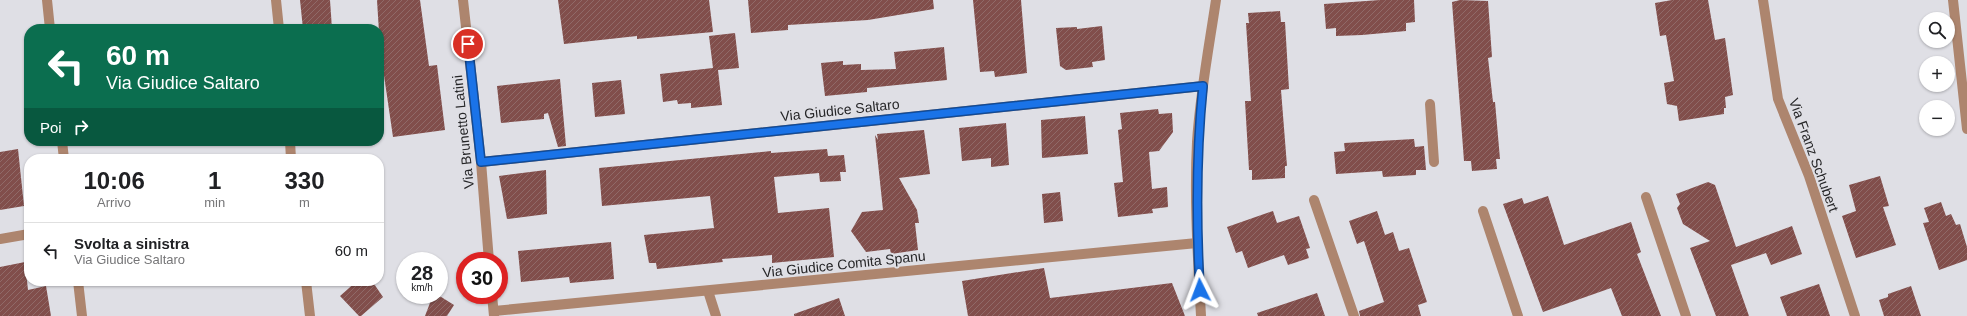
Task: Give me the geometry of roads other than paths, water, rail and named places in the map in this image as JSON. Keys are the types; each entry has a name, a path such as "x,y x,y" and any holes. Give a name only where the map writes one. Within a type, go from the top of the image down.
{"street":[{"path":"47,0 49,24"},
{"path":"276,0 278,24"},
{"name":"Via Brunetto Latini","path":"463,0 481,162 488,252"},
{"path":"1201,316 1197,243 1197,143 1203,86 1216,0"},
{"name":"Via Franz Schubert","path":"1763,0 1778,99 1809,176 1855,316"},
{"path":"1953,0 1967,129"},
{"name":"Via Giudice Saltaro","path":"481,162 1203,86"},
{"path":"1430,104 1434,162"},
{"path":"1646,197 1686,316"},
{"path":"1314,200 1354,316"},
{"path":"1482,211 1518,316"},
{"path":"0,239 24,235"},
{"name":"Via Giudice Comita Spanu","path":"494,314 1197,243"},
{"path":"79,286 82,316"},
{"path":"307,286 310,316"},
{"path":"708,292 716,316"},
{"path":"493,304 494,314"}]}
